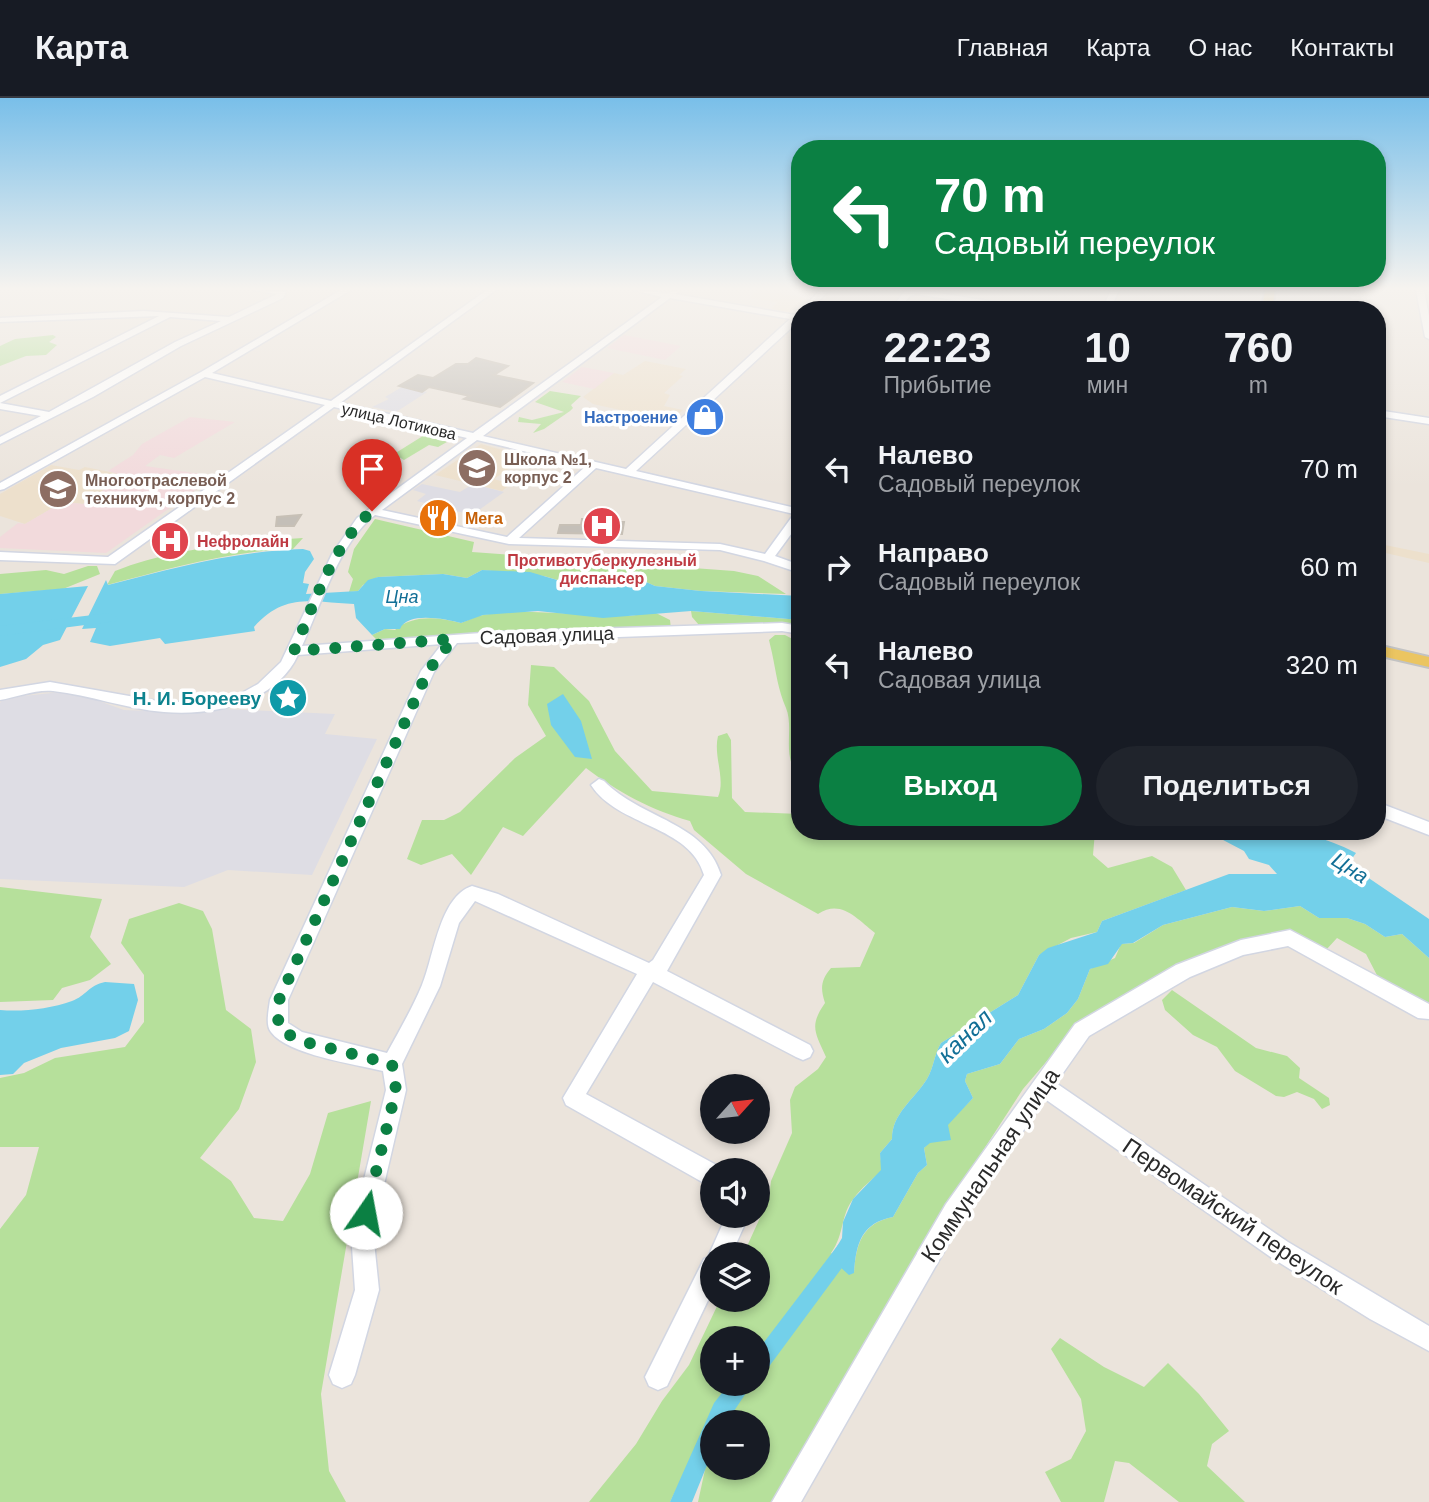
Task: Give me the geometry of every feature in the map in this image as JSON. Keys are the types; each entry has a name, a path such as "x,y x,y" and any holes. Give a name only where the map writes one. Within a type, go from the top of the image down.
{"main road":[{"path":"1386,652 1429,662"}],"street":[{"path":"0,400 88,356"},
{"path":"0,441 160,356"},
{"path":"0,487 235,356"},
{"path":"0,556 111,561 401,356"},
{"path":"0,695 50,686 163,707 210,708 230,703 263,687 276,677 297,645 349,536 372,511 586,356"},
{"path":"629,472 757,356"},
{"name":"улица Лотикова","path":"204,374 791,511"},
{"path":"0,407 50,415"},
{"path":"1386,414 1429,421"},
{"path":"509,541 593,465"},
{"path":"372,511 509,541 697,546 768,558 791,566"},
{"path":"768,558 791,526"},
{"name":"Садовая улица","path":"297,645 741,629 791,630"},
{"path":"392,1064 297,1040 278,1027 279,1000 428,671 453,639"},
{"path":"599,785 616,802 653,819 696,846 712,863 713,875 663,962 649,972 573,1098 700,1168"},
{"path":"1386,812 1429,830"},
{"path":"342,1376 367,1290 362,1232 396,1090 392,1064 432,984 455,913 465,898 472,894 492,899 688,989 803,1051"},
{"name":"Коммунальная улица","path":"786,1502 954,1212 1082,1030 1183,971 1241,948 1290,938 1425,1012"},
{"name":"Первомайский переулок","path":"1042,1085 1292,1258 1372,1309 1429,1339"},
{"path":"658,1377 700,1292"}],"shaded area":[{"path":"643,356 670,356 665,360"},
{"path":"645,361 686,369 679,375 683,376 664,393 670,395 664,406 683,410 670,421 593,404 583,397 614,373 623,375"},
{"path":"582,367 614,373 594,389 562,382"},
{"path":"402,387 427,392 396,412 372,407 389,399 385,397"},
{"path":"190,417 235,422 174,458 160,455 145,466 215,476 106,553 0,548 0,537 18,523 25,524 54,507 62,509 73,503 83,504 124,476 108,471 133,455 142,444"},
{"name":"Школа №1, корпус 2","path":"481,444 517,454 510,459 518,462 494,479 511,484 502,491 435,475"},
{"name":"Многоотраслевой техникум, корпус 2","path":"51,465 79,470 85,467 125,475 83,504 73,503 62,509 54,507 25,524 0,516 0,494"},
{"path":"422,484 460,492 473,484 504,492 472,515 417,501 426,494 413,490"},
{"path":"1386,545 1429,554 1429,563 1386,553"},
{"path":"71,691 124,710 176,712 225,709 335,714 325,734 377,739 312,875 228,870 184,887 0,879 0,703 4,698"}],"green space":[{"path":"0,356 36,356 26,356 0,366"},
{"path":"550,391 581,396 571,405 573,408 570,411 544,429 533,433 541,424 518,422 519,417 532,420 564,412 535,402"},
{"path":"426,434 447,442 438,447 429,445 404,460 394,454"},
{"path":"375,519 474,542 472,552 734,571 758,576 786,594 701,591 655,586 644,581 581,587 544,576 482,570 467,578 443,574 378,577 358,591 349,592 353,579 348,572 354,549"},
{"path":"303,538 293,549 222,557 107,585 115,571 159,557 232,544"},
{"path":"88,566 97,566 100,574 63,589 0,594 0,574 46,570 64,574"},
{"path":"506,611 630,616 654,612 670,620 671,629 499,631 448,637 377,640 372,635 385,629 395,630 418,619 435,618 461,623 478,616"},
{"path":"691,611 791,619 791,626 699,625 692,617"},
{"path":"775,635 791,638 791,762 788,715 769,640"},
{"path":"531,665 554,667 589,701 615,751 652,791 718,797 721,783 718,736 727,733 731,740 732,798 745,812 791,814 791,840 1094,840 1093,855 1108,868 1152,856 1172,867 1186,890 1102,921 1097,932 1071,938 1039,955 1018,995 941,1043 927,1079 900,1114 892,1139 880,1153 882,1170 857,1194 846,1211 839,1239 831,1253 854,1273 863,1236 874,1224 893,1217 918,1173 927,1165 924,1148 973,1098 965,1081 967,1074 1000,1064 1019,1039 1044,1029 1067,1013 1078,999 1090,969 1115,958 1121,944 1134,943 1163,925 1232,907 1264,911 1300,906 1319,918 1347,918 1365,924 1385,937 1402,934 1429,958 1429,1007 1381,983 1366,954 1337,938 1326,950 1285,934 1076,1027 1023,1089 947,1206 773,1502 698,1502 703,1480 770,1480 770,1410 700,1410 700,1464 690,1461 670,1502 589,1502 636,1444 662,1401 689,1365 700,1342 700,1396 770,1396 770,1326 708,1326 714,1312 770,1312 770,1242 749,1242 755,1228 770,1228 771,1181 792,1133 790,1100 795,1087 818,1069 826,1057 815,1029 825,1003 823,980 831,968 860,967 875,933 848,912 834,909 818,914 746,874 694,830 690,821 635,799 586,768 523,836 503,827 471,875 452,854 421,865 407,859 422,820 444,820 460,812 515,758 546,736 528,705"},
{"path":"0,887 102,899 90,937 111,964 90,980 62,988 53,1000 0,1002"},
{"path":"179,903 203,911 212,929 226,1010 251,1029 256,1062 239,1109 200,1158 231,1181 254,1218 283,1221 310,1174 328,1113 371,1101 321,1394 329,1471 346,1502 0,1502 0,1229 26,1195 39,1147 0,1147 0,1078 24,1073 55,1058 125,1047 144,1022 144,975 121,943 129,919"},
{"path":"1172,990 1256,1048 1287,1056 1300,1068 1299,1078 1329,1098 1330,1105 1322,1109 1314,1099 1297,1092 1284,1097 1276,1096 1235,1071 1217,1047 1193,1035 1165,1010 1162,1000"},
{"path":"1060,1338 1104,1367 1144,1387 1168,1363 1199,1394 1229,1431 1212,1444 1207,1466 1245,1502 1179,1502 1129,1463 1115,1461 1104,1502 1061,1502 1045,1472 1071,1459 1086,1431 1081,1399 1051,1349"}],"water":[{"path":"278,550 310,551 314,559 305,572 303,583 309,584 306,594 358,591 368,580 378,577 443,574 467,578 482,570 530,572 581,587 644,581 655,586 701,591 791,596 791,619 691,611 603,618 538,611 483,615 461,623 437,618 418,618 404,623 400,629 385,629 372,635 356,618 354,604 313,601 277,608 254,627 255,631 165,644 160,638 110,646 90,642 96,628 82,629 106,580 108,585 180,567"},
{"path":"88,586 60,640 43,645 26,659 0,667 0,594"},
{"path":"563,694 581,721 592,759 575,757 551,725 547,704"},
{"path":"1223,840 1324,840 1356,853 1348,864 1429,919 1429,958 1402,934 1385,937 1365,924 1347,918 1319,918 1300,906 1264,911 1232,907 1163,925 1133,943 1122,944 1108,964 1090,969 1078,999 1067,1013 1044,1029 1019,1039 1000,1064 967,1074 965,1081 973,1098 948,1125 951,1140 930,1143 924,1148 927,1165 918,1173 893,1217 874,1224 862,1236 856,1253 854,1273 849,1275 830,1258 842,1238 843,1222 853,1199 881,1170 880,1153 892,1139 900,1114 927,1079 941,1043 1018,995 1039,955 1048,948 1097,932 1102,921 1229,874 1277,874 1269,865 1249,859 1244,851"},
{"path":"105,982 134,984 138,1000 129,1031 115,1038 61,1048 24,1063 13,1074 0,1075 0,1010 17,1011 63,1004"}],"building":[{"path":"476,358 508,366 494,375 533,383 500,407 464,399 470,396 429,387 422,392 399,386 418,375 433,378 456,364 468,364"},
{"path":"301,515 294,526 276,526 277,517"},
{"name":"Противотуберкулезный диспансер","path":"582,519 619,519 619,522 624,522 622,534 558,533 560,525 581,525"}],"waterway":[{"name":"Цна","path":"0,631 110,618"},
{"name":"канал","path":"770,1349 844,1251"},
{"name":"канал","path":"721,1410 732,1396"},
{"name":"канал","path":"681,1502 700,1458"}],"place":[{"name":"Настроение","path":"705,417"},
{"name":"Школа №1, корпус 2","path":"477,468"},
{"name":"Многоотраслевой техникум, корпус 2","path":"58,489"},
{"name":"Мега","path":"438,518"},
{"name":"Противотуберкулезный диспансер","path":"602,526"},
{"name":"Нефролайн","path":"170,541"},
{"name":"Н. И. Борееву","path":"288,698"}],"route":[{"path":"366,1213 396,1090 392,1064 297,1040 278,1027 279,1000 368,802 428,671 453,639 294,651 338,554 353,530 372,511"}]}
